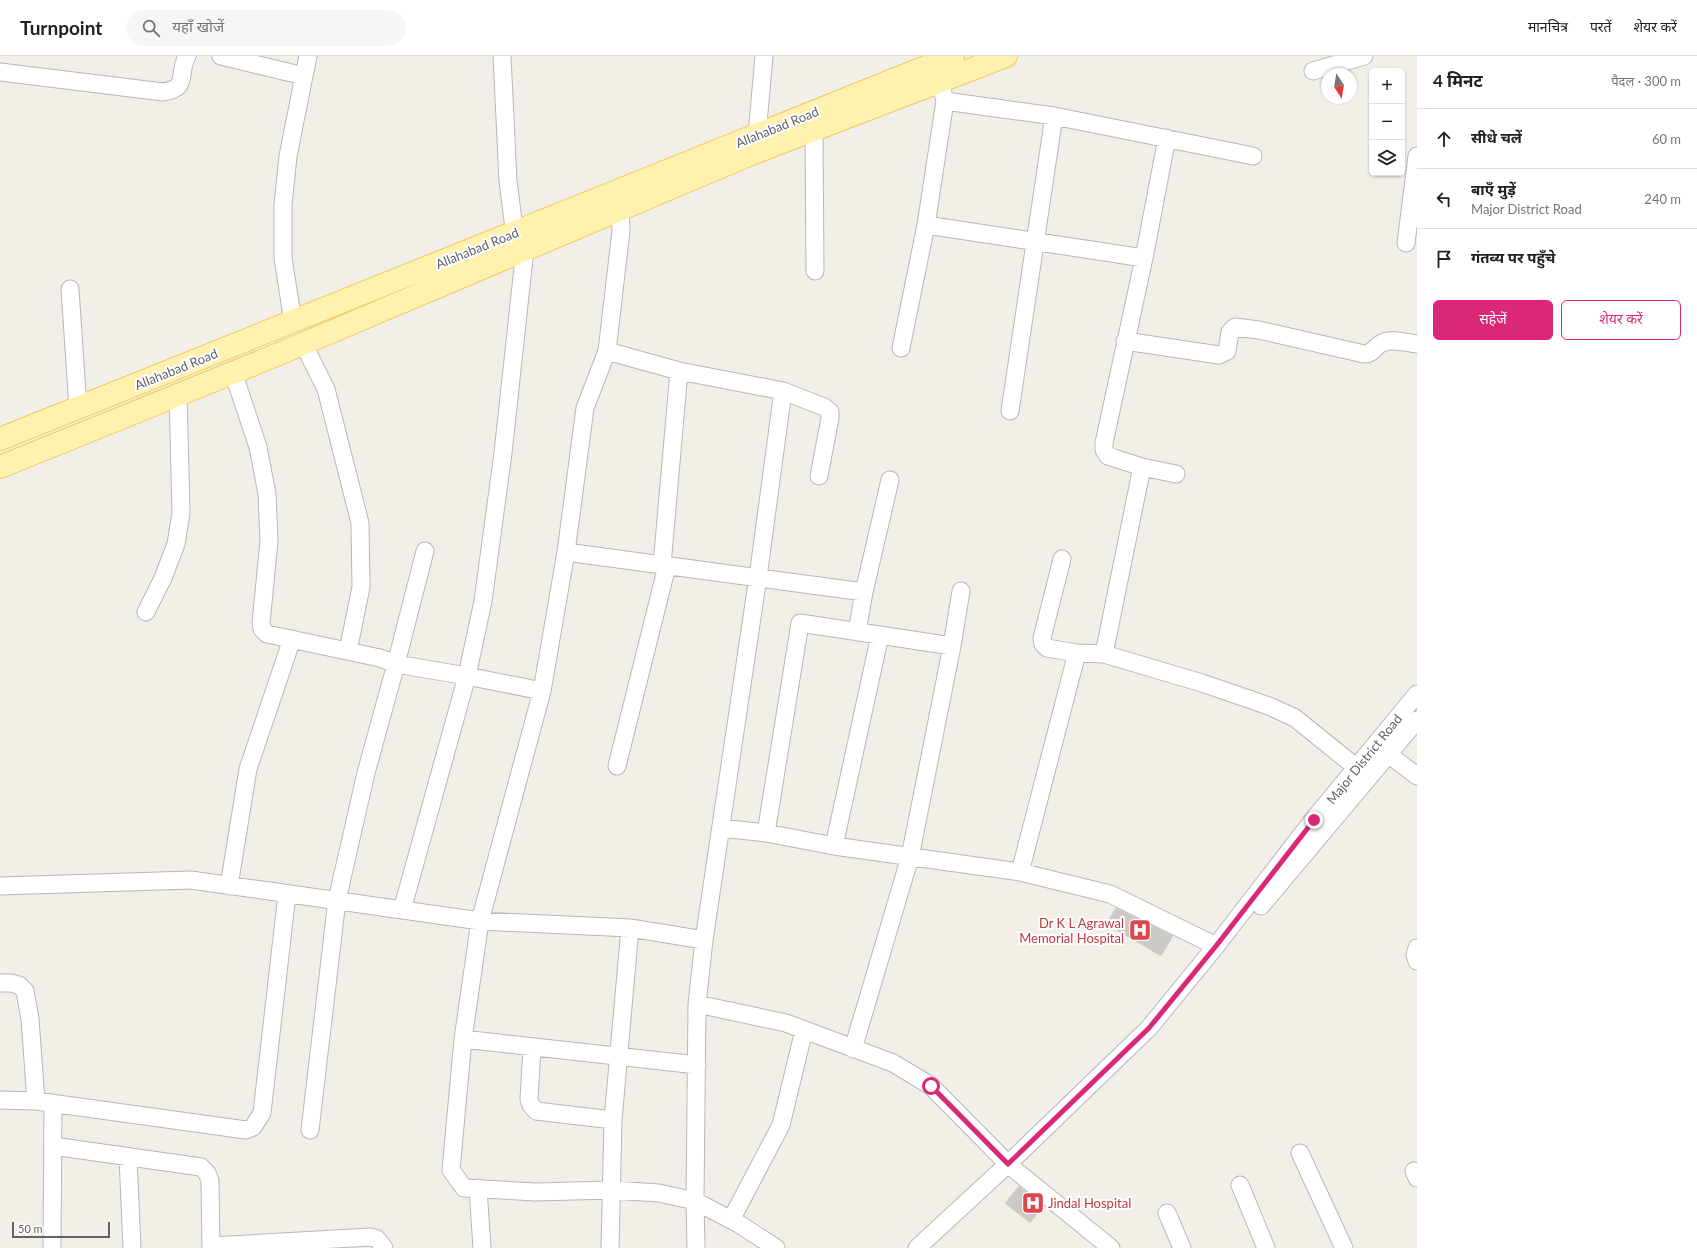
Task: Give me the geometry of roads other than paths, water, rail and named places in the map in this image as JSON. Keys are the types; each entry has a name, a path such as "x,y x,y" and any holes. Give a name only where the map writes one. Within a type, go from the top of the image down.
{"main road":[{"path":"617,201 751,154 943,75 1006,56"},
{"name":"Allahabad Road","path":"0,439 293,322 519,245 757,135 943,75"},
{"path":"0,467 303,343 519,245"}],"street":[{"path":"0,72 163,92 175,90 180,85 187,56"},
{"path":"221,56 304,76"},
{"path":"293,322 283,258 283,205 288,156 308,56"},
{"path":"402,910 467,676 484,593 503,453 519,245 508,181 502,56"},
{"path":"757,135 764,56"},
{"path":"1313,71 1364,56"},
{"path":"901,348 926,225 943,75 1054,116 1252,156"},
{"path":"1010,412 1054,116"},
{"path":"814,129 815,270"},
{"path":"1167,138 1144,258 1104,443 1104,450 1108,456 1142,467 1176,474"},
{"path":"1406,243 1417,156"},
{"path":"617,201 621,231 607,350 585,408 566,552 542,691 480,921 463,1039 451,1170 464,1188 536,1192 612,1190 659,1193 695,1201 732,1220 776,1248"},
{"path":"926,225 1144,258"},
{"path":"70,289 78,408"},
{"path":"1125,341 1218,355 1227,351 1230,332 1235,327 1259,330 1364,354 1371,353 1382,343 1389,341 1417,344"},
{"path":"303,343 326,389 360,523 361,587 348,651"},
{"path":"607,350 679,371 783,391 824,407 830,412 830,418 819,476"},
{"path":"617,766 664,565 679,371"},
{"path":"233,372 258,447 267,494 269,541 261,623 262,629 267,634 380,658 396,664 542,691"},
{"path":"696,1248 695,1201 698,1004 704,940 758,577 783,391"},
{"path":"146,612 163,578 176,544 181,513 178,394"},
{"path":"1104,654 1142,467"},
{"path":"857,632 864,592 890,480"},
{"path":"310,1130 336,900 366,773 425,551"},
{"path":"566,552 864,592"},
{"path":"1062,559 1042,638 1043,644 1047,648 1077,653 1104,654 1202,683 1270,706 1295,718 1357,768"},
{"path":"853,1049 910,857 952,646 961,591"},
{"path":"766,834 800,623 952,646"},
{"path":"834,846 880,635"},
{"path":"229,886 248,769 292,639"},
{"path":"1020,872 1077,653"},
{"name":"Major District Road","path":"1011,1167 1149,1028 1216,946 1314,820 1417,694"},
{"path":"917,1248 1011,1167 1164,1022 1417,720"},
{"path":"1388,754 1417,776"},
{"path":"721,828 834,846 1020,872 1110,894 1216,946"},
{"path":"0,884 191,880 480,921 630,928 704,940"},
{"path":"0,1100 53,1103 246,1130 253,1127 262,1113 287,894"},
{"path":"610,1248 613,1120 630,928"},
{"path":"1417,948 1415,955 1417,961"},
{"path":"0,983 19,985 25,991 30,1019 36,1101"},
{"path":"698,1004 786,1023 893,1064 931,1086 1011,1167 1111,1248"},
{"path":"732,1220 781,1125 804,1030"},
{"path":"463,1039 697,1065"},
{"path":"532,1047 529,1099 531,1105 536,1111 613,1120"},
{"path":"52,1248 53,1103"},
{"path":"52,1146 201,1167 207,1173 210,1181 211,1247 371,1237 377,1240 384,1248"},
{"path":"1300,1153 1342,1247"},
{"path":"128,1157 132,1248"},
{"path":"934,1248 1011,1167"},
{"path":"1240,1185 1266,1248"},
{"path":"478,1188 482,1248"},
{"path":"1167,1213 1182,1248"}],"place":[{"name":"Dr K L Agrawal Memorial Hospital","path":"1140,930"},
{"name":"Jindal Hospital","path":"1033,1203"}]}
